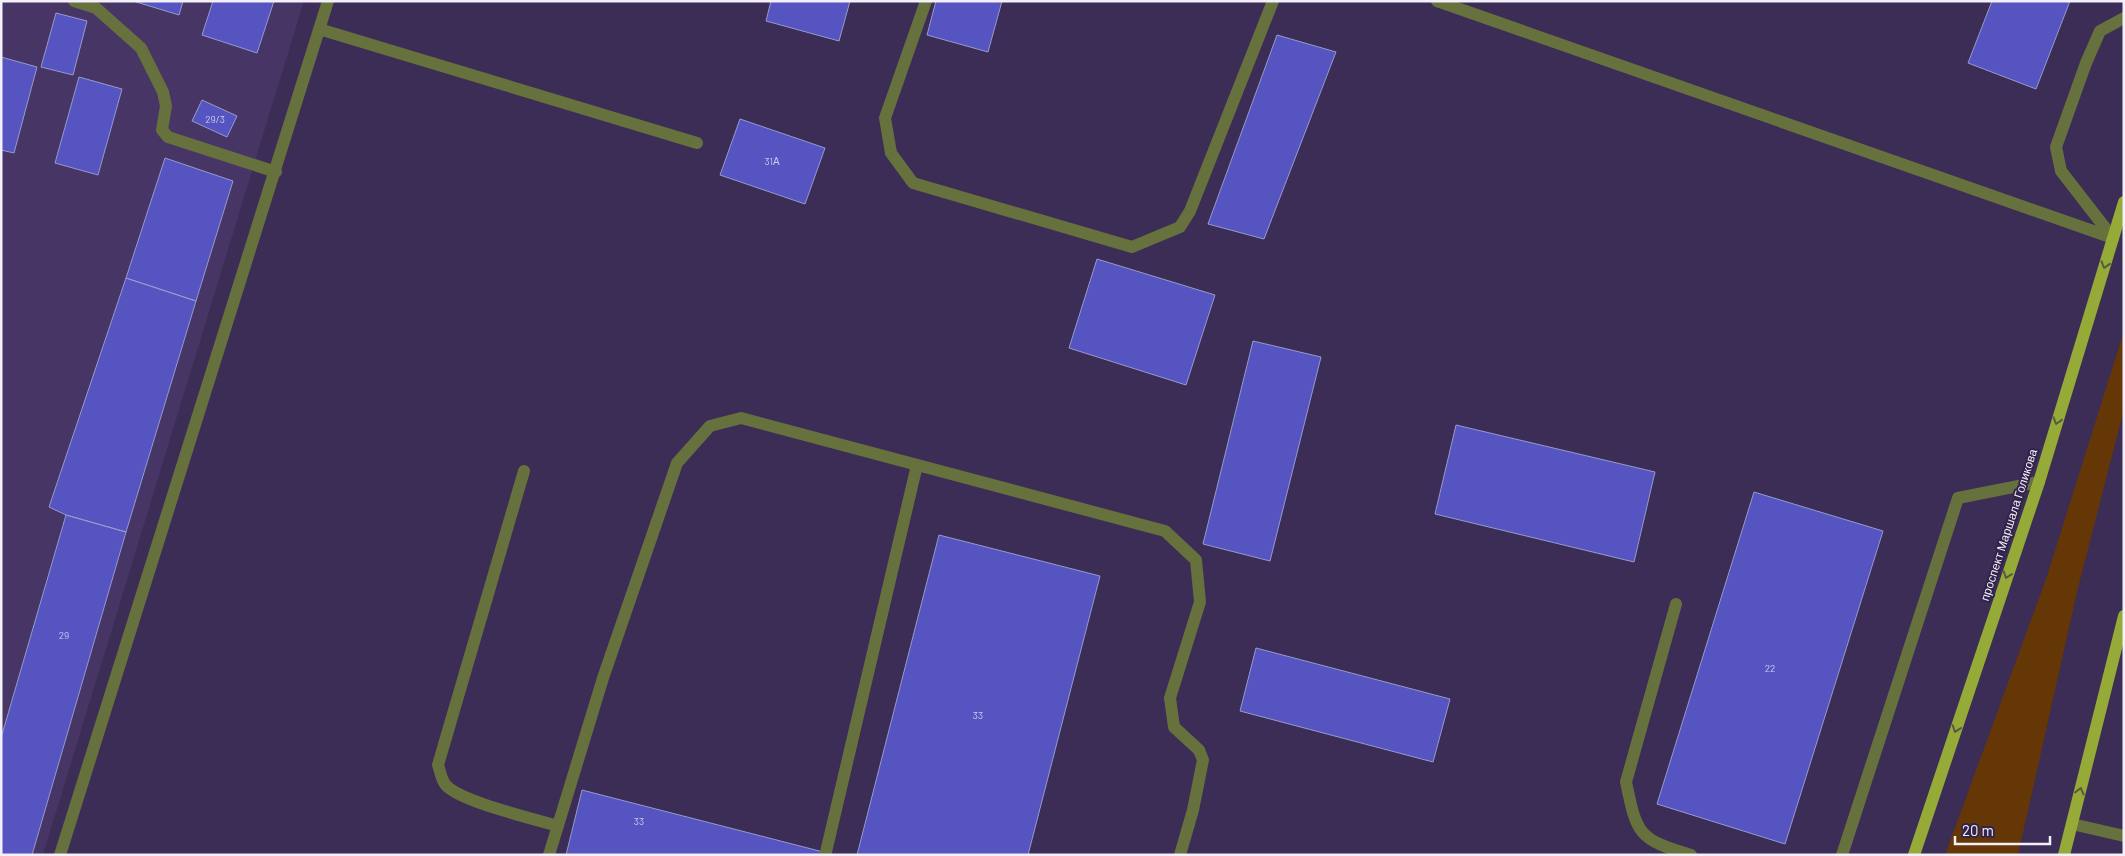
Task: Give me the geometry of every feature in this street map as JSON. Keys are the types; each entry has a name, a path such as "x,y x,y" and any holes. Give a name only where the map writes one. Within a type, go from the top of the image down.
{"main road":[{"name":"проспект Маршала Голикова","path":"1914,855 2039,482 2124,202"},
{"path":"2064,855 2124,616"}],"lane":[{"path":"74,1 96,8 141,48 162,92 166,106 162,130 168,137 276,172"},
{"path":"63,854 328,1"},
{"path":"926,1 885,118 890,153 913,183 1132,247 1155,240 1180,227 1190,211 1273,1"},
{"path":"1437,1 2114,238"},
{"path":"2114,238 2061,171 2056,146 2086,63 2100,31 2124,18"},
{"path":"319,29 697,143"},
{"path":"550,855 602,678 677,463 710,426 741,418 1165,531 1196,560 1200,602 1170,698 1174,727 1199,750 1203,760 1193,810 1180,855"},
{"path":"826,852 917,465"},
{"path":"524,471 438,765 445,784 456,791 480,802 558,826"},
{"path":"1842,855 1958,498 2039,482"},
{"path":"1676,604 1626,782 1632,810 1641,833 1660,845 1691,855"},
{"path":"2072,824 2124,836"}],"shaded area":[{"path":"1,1 304,1 43,855 1,855"},
{"path":"2124,331 2124,409 2077,592 2018,855 1945,855 2046,579"}],"building":[{"path":"133,1 183,1 179,15"},
{"path":"213,1 274,1 257,53 202,35"},
{"path":"771,1 850,1 839,41 766,21"},
{"path":"936,1 1002,1 988,52 927,35"},
{"path":"1992,1 2070,1 2036,89 1968,63"},
{"path":"56,13 87,21 73,75 41,67"},
{"path":"1277,35 1336,52 1264,239 1208,224"},
{"path":"1,57 37,67 14,153 1,150"},
{"path":"79,77 122,89 98,175 55,163"},
{"path":"202,100 237,116 227,137 192,121"},
{"path":"740,119 825,148 805,204 720,175"},
{"path":"165,158 233,181 196,301 126,278"},
{"path":"1097,259 1215,295 1186,385 1069,348"},
{"path":"126,278 196,301 126,532 66,515 49,507"},
{"path":"1253,341 1321,357 1270,561 1203,544"},
{"path":"1456,425 1655,472 1634,562 1435,514"},
{"path":"1754,492 1883,531 1785,844 1657,804"},
{"path":"66,515 126,532 32,855 1,855 1,738"},
{"path":"939,535 1100,576 1028,855 857,855"},
{"path":"1256,648 1450,699 1433,762 1240,711"},
{"path":"582,790 835,855 566,855"}]}
